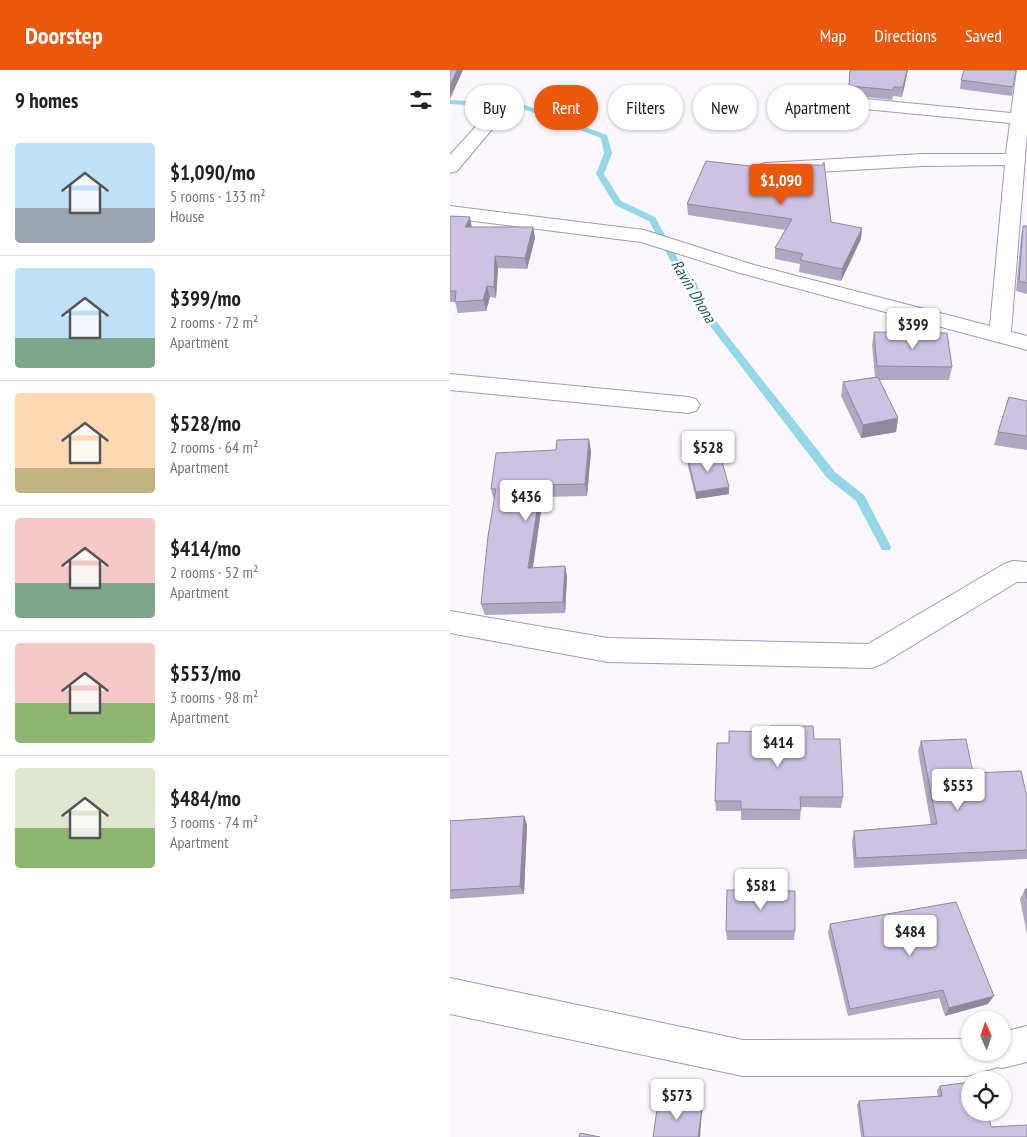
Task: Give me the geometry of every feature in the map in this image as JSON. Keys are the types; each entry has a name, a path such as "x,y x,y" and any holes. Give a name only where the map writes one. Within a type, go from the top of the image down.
{"street":[{"path":"1000,338 1019,226 1015,159 1025,70"},
{"path":"869,105 1020,120"},
{"path":"450,167 482,130"},
{"path":"766,169 922,160 1015,159"},
{"path":"450,212 644,236 747,269 1000,338 1027,343"},
{"path":"450,382 688,405"},
{"path":"450,622 608,650 872,656 1013,571 1027,572"},
{"path":"450,996 743,1058 961,1058"},
{"path":"1011,1048 1027,1044"}],"building":[{"path":"450,70 457,70 450,86"},
{"path":"850,70 907,70 903,87 894,87 893,90 869,88 869,85 849,85"},
{"path":"964,70 1016,70 1013,87 961,80"},
{"path":"706,161 785,170 785,165 823,165 824,162 831,222 862,228 842,269 800,260 803,254 775,248 792,219 687,204"},
{"path":"450,216 470,217 465,227 533,227 525,258 495,256 494,287 487,286 483,300 455,302 456,291 450,291"},
{"path":"1023,226 1027,226 1027,283 1019,281"},
{"path":"874,332 947,333 952,367 877,366"},
{"path":"878,377 898,418 863,425 843,382"},
{"path":"1009,397 1027,401 1027,436 998,432"},
{"path":"589,439 585,484 541,485 528,568 565,566 563,602 481,604 488,536 496,489 491,489 496,453 556,450 557,440"},
{"path":"720,454 729,487 696,492 688,459"},
{"path":"770,726 813,726 814,739 840,739 843,797 800,797 801,810 741,809 741,801 715,801 717,743 729,743 729,731 771,732"},
{"path":"966,739 973,773 1021,771 1027,797 1027,850 856,858 854,831 937,824 921,741"},
{"path":"524,816 520,886 450,890 450,821"},
{"path":"727,890 795,891 795,931 726,931"},
{"path":"956,902 994,996 949,1008 943,990 850,1009 830,924"},
{"path":"961,1083 961,1121 990,1121 991,1127 1027,1125 1027,1137 864,1137 859,1101 942,1096 940,1086"},
{"path":"658,1102 702,1108 698,1137 653,1137"},
{"path":"580,1133 600,1137 579,1137"}],"waterway":[{"name":"Ravin Dhona","path":"450,102 522,106 604,137 608,153 600,174 618,203 652,219 674,260 693,284 700,307 831,475 860,498 886,547"}]}
